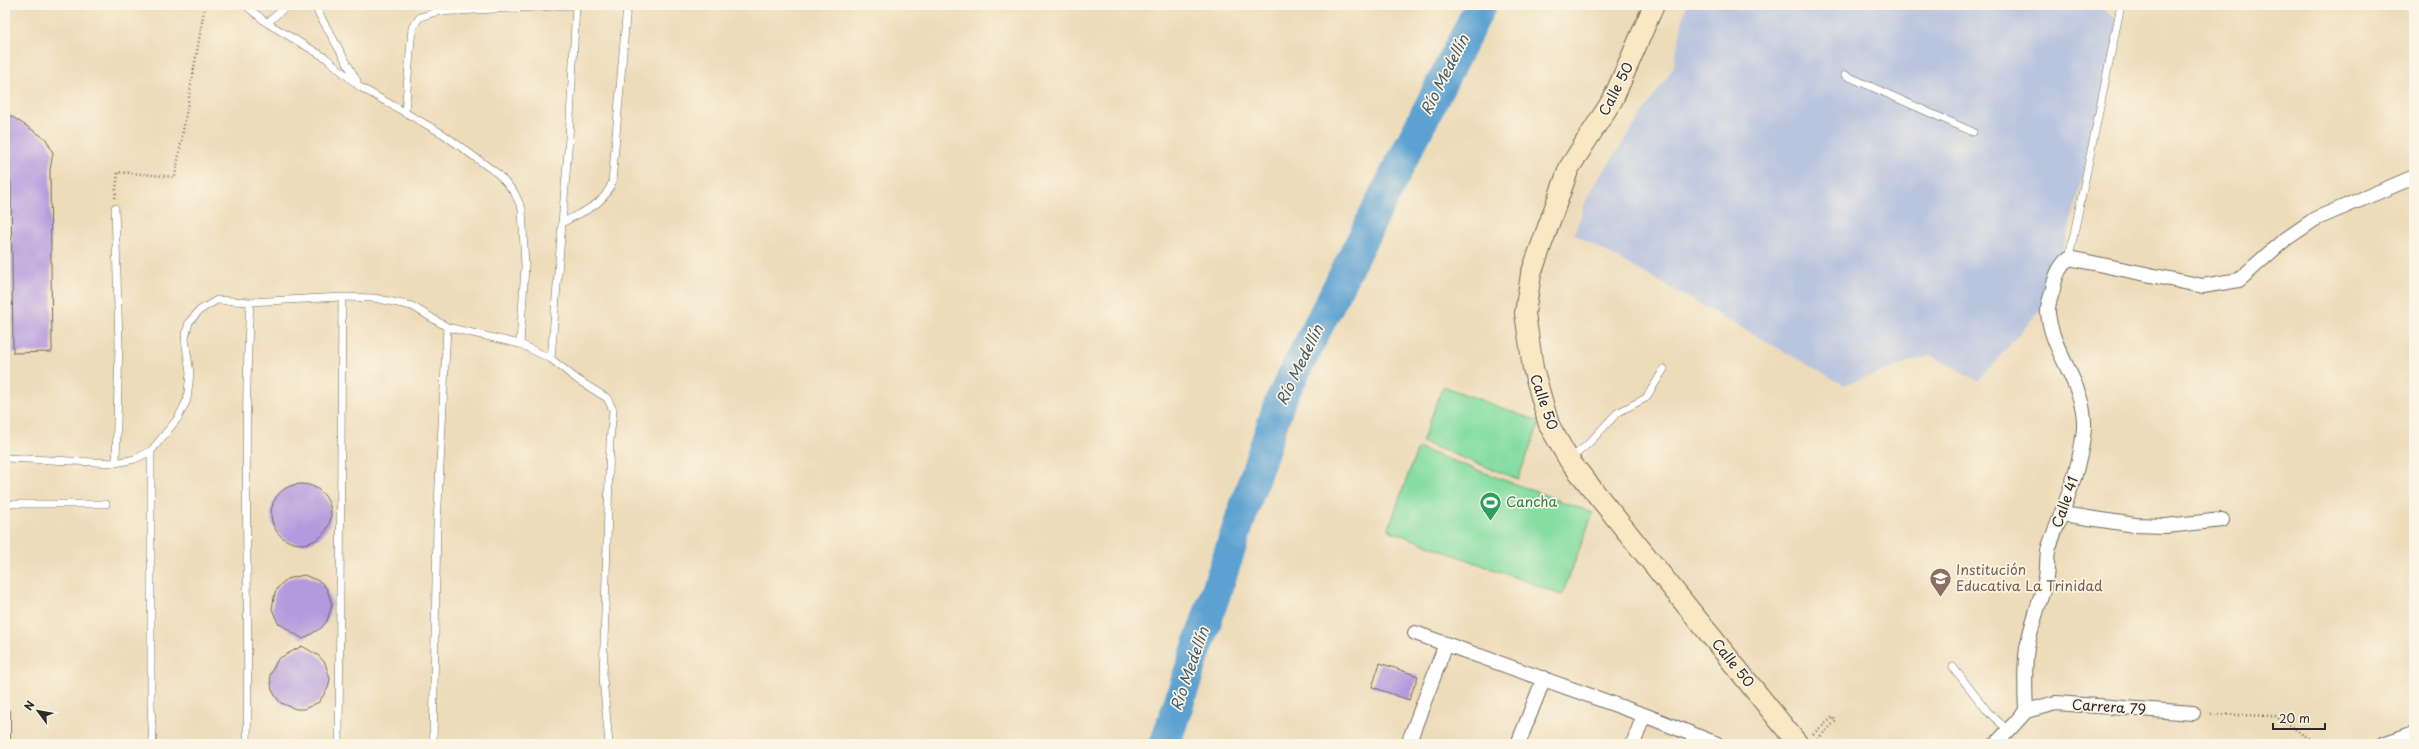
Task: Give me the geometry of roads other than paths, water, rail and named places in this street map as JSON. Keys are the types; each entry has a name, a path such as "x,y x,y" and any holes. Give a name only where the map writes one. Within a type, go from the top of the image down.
{"main road":[{"name":"Calle 50","path":"1654,5 1614,99 1569,168 1531,274 1525,313 1533,368 1549,425 1569,460 1798,744"}],"street":[{"path":"2069,258 2203,286 2239,280 2283,241 2315,219 2414,177"},
{"name":"Calle 41","path":"2026,711 2024,681 2027,647 2046,577 2048,549 2062,514 2081,451 2083,419 2080,397 2060,354 2047,312 2055,278 2062,263 2069,258"},
{"path":"2062,514 2135,525 2166,526 2222,520"},
{"path":"1415,633 1544,678 1717,744"},
{"path":"1408,744 1446,644"},
{"path":"1518,744 1544,678"},
{"name":"Carrera 79","path":"2026,711 2056,703 2193,713"},
{"path":"1996,744 2009,732 2026,711"},
{"path":"5,714 5,744"},
{"path":"1633,744 1644,715"},
{"path":"2383,744 2410,738"}],"lane":[{"path":"245,5 267,23 326,58 360,87 443,134 492,169 514,192 522,209 525,266 520,344"},
{"path":"267,23 288,5"},
{"path":"314,5 360,87"},
{"path":"405,113 412,28 420,17 457,8 577,5 569,138 551,359"},
{"path":"562,223 601,202 607,196 612,183 627,5"},
{"path":"2069,258 2121,5"},
{"path":"1845,75 1973,132"},
{"path":"115,208 119,344 116,463"},
{"path":"5,458 116,463 135,459 151,451 178,418 187,400 190,373 185,339 189,322 200,310 217,300 250,302 342,297 374,298 412,306 447,327 520,344 551,359 578,380 607,398 613,410 610,441 603,678 609,744"},
{"path":"338,744 342,297"},
{"path":"247,744 249,653 245,512 246,382 250,302"},
{"path":"433,744 437,524 447,327"},
{"path":"1569,460 1588,444 1617,413 1646,398 1664,369"},
{"path":"151,451 151,706 153,744"},
{"path":"5,504 106,504"},
{"path":"1953,667 1988,712 2009,732"}],"waterway":[{"name":"Río Medellín","path":"1165,744 1280,401 1481,5"}],"place":[{"name":"Cancha","path":"1490,522"},
{"name":"Institución Educativa La Trinidad","path":"1941,598"}]}
